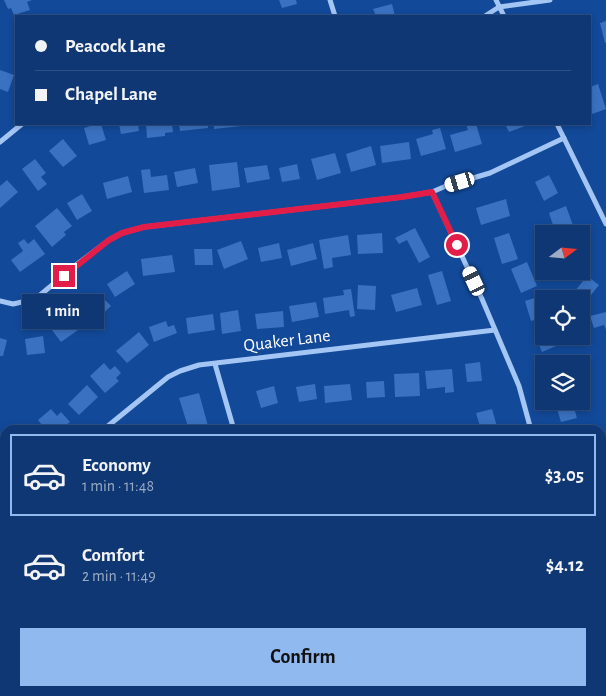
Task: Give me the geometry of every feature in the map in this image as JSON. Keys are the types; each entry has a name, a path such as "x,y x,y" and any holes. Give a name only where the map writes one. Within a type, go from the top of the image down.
{"street":[{"path":"330,0 335,15"},
{"path":"496,0 504,15"},
{"path":"487,15 500,7 550,0"},
{"path":"0,142 21,125"},
{"path":"558,125 606,224"},
{"path":"0,301 13,304 39,296 76,265 109,240 122,233 144,227 432,192 490,173 564,138"},
{"path":"432,192 482,299 519,386 529,425"},
{"name":"Quaker Lane","path":"109,425 168,377 193,367 495,330"},
{"path":"216,364 233,425"}],"building":[{"path":"4,0 32,0 27,2 30,10 14,15 11,8 8,9"},
{"path":"279,0 296,0 297,4 282,8"},
{"path":"392,4 395,15 376,15 373,9"},
{"path":"606,21 606,43 605,43 600,23"},
{"path":"0,70 14,75 8,92 0,89"},
{"path":"598,84 606,109 592,114 591,110 591,87"},
{"path":"101,125 106,140 89,145 84,128"},
{"path":"119,125 138,125 139,131 121,134"},
{"path":"146,125 172,125 173,132 165,133 165,136 147,138"},
{"path":"179,125 208,125 208,128 180,131"},
{"path":"214,125 242,126 214,129"},
{"path":"466,125 476,125 482,144 455,152 450,135 468,130"},
{"path":"506,125 525,126 509,132"},
{"path":"440,128 446,149 421,156 416,139 433,134 432,130"},
{"path":"63,139 77,156 63,167 49,151"},
{"path":"409,142 411,159 382,163 380,146"},
{"path":"371,146 376,165 351,172 346,154"},
{"path":"335,153 341,173 317,180 311,159"},
{"path":"35,159 46,173 41,177 47,184 38,191 22,169"},
{"path":"237,162 240,187 212,191 209,165"},
{"path":"297,164 300,179 282,182 279,168"},
{"path":"267,165 270,179 247,183 244,168"},
{"path":"195,168 198,183 177,187 174,172"},
{"path":"150,169 151,177 167,175 169,190 144,193 141,170"},
{"path":"549,175 558,193 544,201 535,182"},
{"path":"128,176 132,192 107,199 103,183"},
{"path":"7,180 18,192 0,208 0,186"},
{"path":"82,194 92,211 77,220 67,203"},
{"path":"506,199 510,216 481,225 476,208"},
{"path":"566,206 573,225 553,225 549,213"},
{"path":"57,208 72,226 64,232 66,235 52,247 35,226"},
{"path":"415,228 430,257 419,263 407,240 399,244 395,238"},
{"path":"382,233 383,253 358,254 357,235"},
{"path":"509,233 518,259 502,264 494,238"},
{"path":"348,235 351,255 332,258 333,267 324,269 319,240"},
{"path":"24,239 28,244 34,239 45,254 20,272 11,260 23,251 18,243"},
{"path":"241,241 248,259 224,269 217,250"},
{"path":"279,243 282,258 261,262 258,248"},
{"path":"313,243 317,259 291,266 287,250"},
{"path":"194,249 212,249 213,265 195,265"},
{"path":"172,255 175,272 143,276 141,259"},
{"path":"527,262 537,286 521,293 511,269"},
{"path":"127,271 135,284 115,297 107,284"},
{"path":"442,271 451,301 437,305 428,275"},
{"path":"590,278 599,285 590,296 590,290 576,290 584,280 590,280"},
{"path":"358,285 376,286 375,310 357,309"},
{"path":"417,288 422,305 396,312 391,295"},
{"path":"351,289 355,316 350,317 349,310 325,314 323,298 344,295 343,290"},
{"path":"99,294 111,306 97,319 85,307"},
{"path":"535,298 535,320 531,321 525,301"},
{"path":"316,302 319,317 292,322 289,306"},
{"path":"238,310 241,331 222,334 220,313"},
{"path":"283,311 284,327 257,329 255,314"},
{"path":"606,312 606,330 604,325 594,328 590,316"},
{"path":"213,314 215,330 188,334 186,318"},
{"path":"72,316 81,328 61,342 52,330"},
{"path":"166,321 168,327 174,325 177,333 154,342 149,327"},
{"path":"139,332 149,345 127,363 116,351"},
{"path":"43,336 45,353 27,355 25,339"},
{"path":"0,338 7,340 3,356 0,356"},
{"path":"539,345 556,345 556,346 542,352"},
{"path":"480,362 482,381 467,382 465,364"},
{"path":"104,363 110,370 115,366 121,373 116,378 119,381 105,393 90,376"},
{"path":"452,369 454,392 445,393 445,387 427,389 425,371"},
{"path":"419,373 420,396 395,397 394,374"},
{"path":"384,381 385,397 367,398 366,382"},
{"path":"315,384 317,399 299,402 296,387"},
{"path":"350,384 352,400 325,403 324,386"},
{"path":"87,385 98,397 79,415 68,404"},
{"path":"274,386 278,403 261,408 256,391"},
{"path":"199,393 208,425 187,425 179,398"},
{"path":"51,409 57,416 61,412 70,422 66,425 42,425 38,420"},
{"path":"492,409 497,425 480,425 476,413"},
{"path":"557,410 575,410 577,418 561,422"}],"route":[{"path":"64,276 109,240 122,233 144,227 432,192 457,245"}]}
